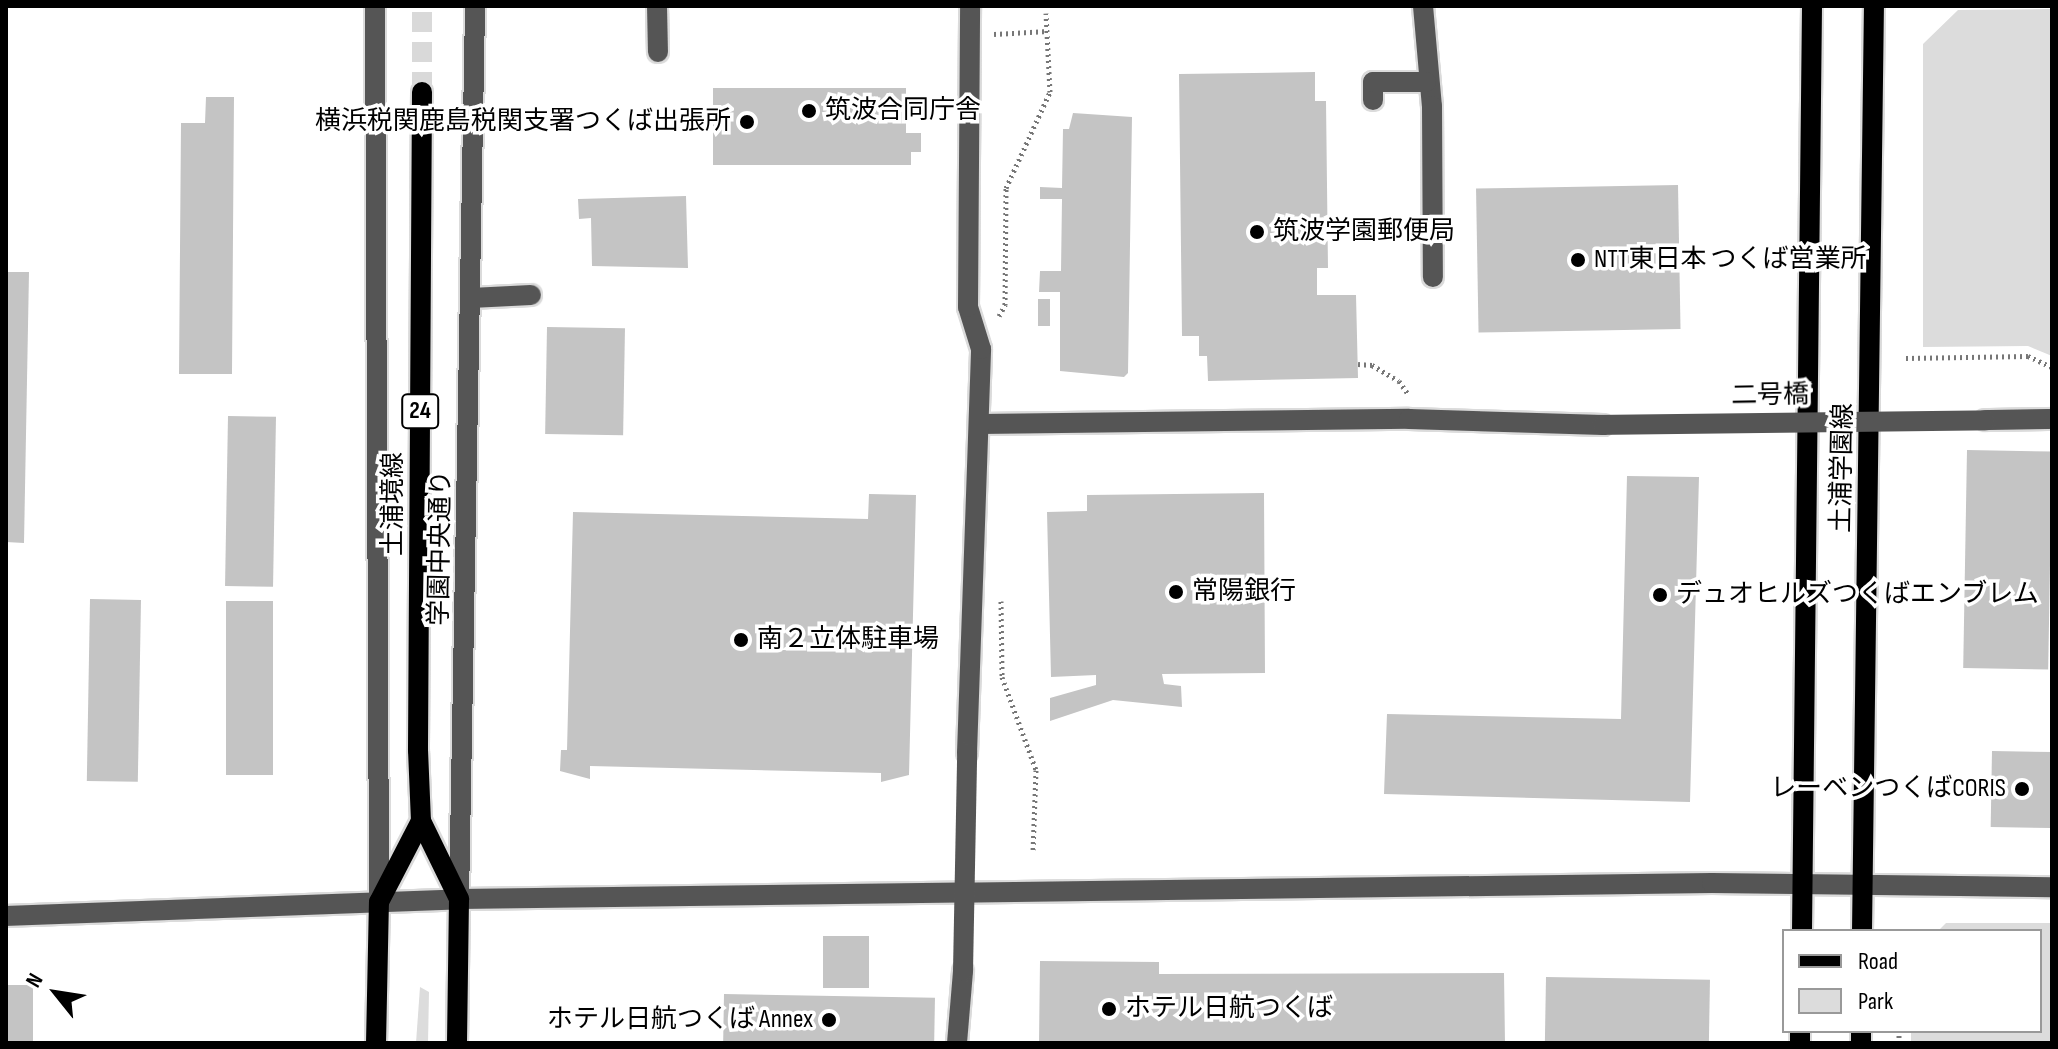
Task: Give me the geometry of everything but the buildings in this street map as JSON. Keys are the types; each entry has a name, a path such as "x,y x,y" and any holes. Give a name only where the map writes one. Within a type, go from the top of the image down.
{"main road":[{"name":"土浦学園線","path":"1802,929 1812,6"},
{"name":"土浦学園線","path":"1862,929 1874,6"},
{"name":"土浦境線","path":"422,92 421,821 459,899"},
{"name":"土浦境線","path":"379,902 421,821"},
{"name":"学園中央通り","path":"457,1043 459,899"},
{"name":"24","path":"376,1043 379,902"}],"street":[{"path":"375,6 379,902"},
{"name":"学園中央通り","path":"459,899 475,6"},
{"path":"657,6 658,52"},
{"path":"957,1043 963,971 981,349 968,307 970,6"},
{"path":"1423,6 1426,82 1432,106 1433,277"},
{"path":"1373,100 1373,82 1426,82"},
{"path":"471,298 531,295"},
{"name":"二号橋","path":"980,424 1409,419 1603,425 2052,419"},
{"path":"6,916 459,899 1803,884 2052,887"}],"path":[{"path":"981,349 1005,305 1009,176 1050,92 1046,13"},
{"path":"1906,358 2028,356 2052,367"},
{"path":"1358,364 1372,365 1399,381 1409,395 1409,419"},
{"path":"1001,587 1002,677 1036,770 1033,850"}],"green space":[{"path":"2052,9 2052,356 2028,346 1923,347 1923,44 1958,10"},
{"path":"1946,923 2052,923 2052,1043 1911,1043 1911,1033 2042,1033 2042,929 1940,929"},
{"path":"420,987 429,992 428,1043 416,1043"}],"tunnel":[{"path":"422,6 422,92"}],"place":[{"name":"筑波合同庁舎","path":"809,111"},
{"name":"横浜税関鹿島税関支署つくば出張所","path":"747,122"},
{"name":"筑波学園郵便局","path":"1257,232"},
{"name":"NTT東日本 つくば営業所","path":"1578,260"},
{"name":"常陽銀行","path":"1176,592"},
{"name":"デュオヒルズつくばエンブレム","path":"1660,595"},
{"name":"南２立体駐車場","path":"741,640"},
{"name":"レーベンつくばCORIS","path":"2022,789"},
{"name":"ホテル日航つくば","path":"1109,1009"},
{"name":"ホテル日航つくば Annex","path":"829,1020"}]}
